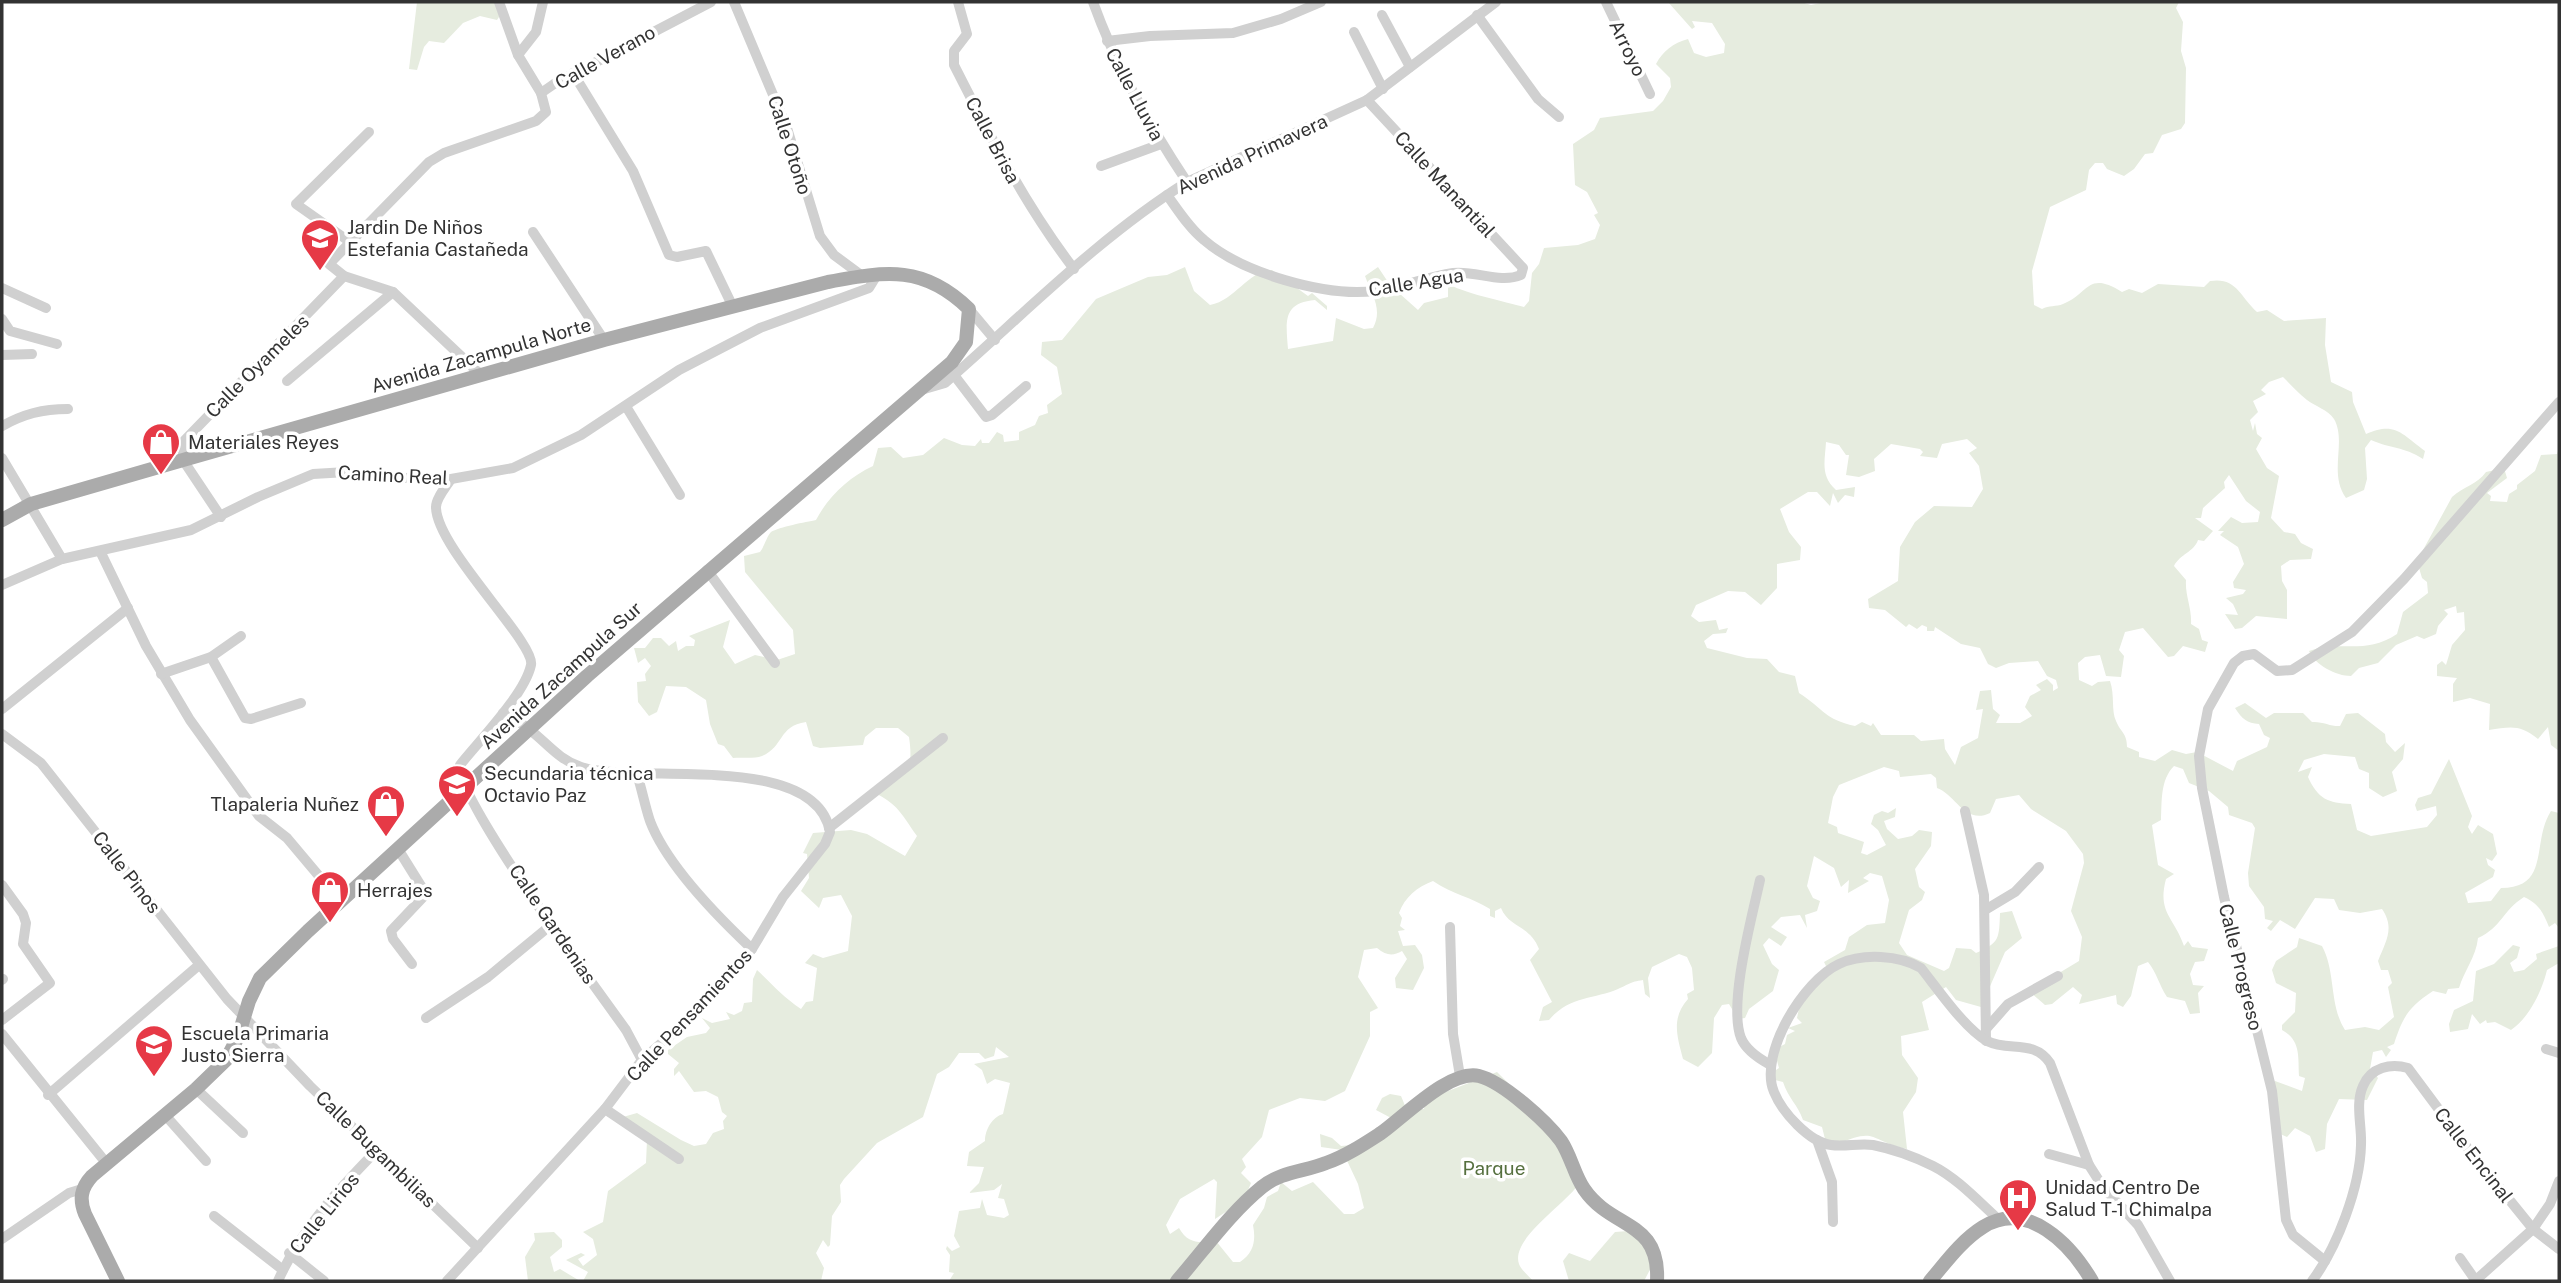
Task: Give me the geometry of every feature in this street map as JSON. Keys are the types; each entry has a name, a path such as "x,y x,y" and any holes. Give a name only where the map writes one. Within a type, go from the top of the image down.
{"main road":[{"name":"Avenida Zacampula Norte","path":"2,520 31,504 481,375 732,305 861,275 921,276 934,281 969,309"},
{"name":"Avenida Zacampula Sur","path":"82,1189 92,1176 196,1089 232,1052 260,978 340,901 707,570 918,391 963,349 969,309"},
{"path":"1177,1281 1261,1188 1279,1176 1339,1158 1379,1134 1460,1076 1475,1075 1498,1083 1561,1141 1589,1197 1647,1237 1654,1250 1657,1281"},
{"path":"82,1189 81,1204 118,1281"},
{"path":"1930,1281 1969,1238 1999,1220 2019,1218 2054,1235 2092,1281"}],"street":[{"path":"499,2 518,55 541,93"},
{"path":"518,55 536,32 543,2"},
{"name":"Calle Verano","path":"350,242 414,175 444,153 544,116 546,107 541,93 573,73 711,2"},
{"name":"Calle Otoño","path":"734,2 787,128 820,236 834,255 861,275"},
{"name":"Calle Brisa","path":"958,2 967,34 954,51 954,65 1012,177 1041,226 1074,269"},
{"name":"Calle Lluvia","path":"1093,2 1107,41 1161,144 1187,182"},
{"path":"1107,41 1150,36 1233,33 1271,22 1321,2"},
{"name":"Avenida Primavera","path":"918,391 940,386 954,375 1074,269 1167,195 1187,182 1367,100 1496,2"},
{"name":"Arroyo","path":"1606,2 1650,94"},
{"path":"1382,15 1410,68"},
{"path":"1477,15 1538,99 1559,117"},
{"path":"1354,32 1384,89"},
{"path":"573,73 633,171 669,255 677,257 706,251 732,305"},
{"name":"Calle Manantial","path":"1367,100 1523,268"},
{"path":"369,132 296,204 350,242 329,264 344,276 393,292 481,375"},
{"path":"1101,166 1161,144"},
{"name":"Calle Agua","path":"1167,195 1205,242 1245,266 1285,279 1333,289 1372,291 1454,273 1514,278 1523,273 1523,268"},
{"path":"533,232 604,340"},
{"name":"Camino Real","path":"2,585 62,559 101,553 191,530 280,487 328,471 379,478 451,480 513,468 535,459 626,408 679,370 773,322 869,288 877,275"},
{"name":"Calle Oyameles","path":"183,460 181,450 188,435 287,338 344,276"},
{"path":"2,288 46,308"},
{"path":"287,381 393,292"},
{"path":"969,309 995,340"},
{"path":"2,319 9,331 57,344"},
{"path":"2,355 32,354"},
{"path":"954,375 986,417 1026,386"},
{"name":"Calle Progreso","path":"2325,1261 2293,1235 2286,1220 2272,1091 2238,959 2202,789 2199,757 2204,721 2234,663 2251,653 2277,671 2292,670 2352,632 2404,579 2559,402"},
{"path":"626,408 680,495"},
{"path":"2,426 23,415 47,409 68,409"},
{"path":"2,458 62,559"},
{"path":"183,460 221,517"},
{"path":"451,480 437,501 439,519 454,548 494,607 530,653 531,667 503,713 460,765 465,788"},
{"path":"101,553 162,674 190,720 259,816 287,838 340,901"},
{"path":"707,570 775,663"},
{"path":"2,709 128,608"},
{"path":"162,674 211,657 241,636"},
{"path":"211,657 245,718 251,719 301,703"},
{"path":"503,713 530,730 553,752 574,764 598,771 638,774 713,773 770,783 803,796 817,809 830,828 943,738"},
{"name":"Calle Pinos","path":"2,734 41,763 199,965 244,1018"},
{"path":"638,774 650,821 659,840 726,924 752,950"},
{"name":"Calle Gardenias","path":"465,788 551,925 626,1030 642,1060"},
{"path":"1965,811 1981,876 1985,910 1986,1035"},
{"name":"Calle Pensamientos","path":"447,1281 605,1109 642,1060 680,1027 752,950 782,897 825,844 830,828"},
{"path":"398,849 426,894 391,931 393,939 412,964"},
{"path":"1985,910 2015,892 2039,867"},
{"path":"1760,880 1741,970 1738,1026 1742,1041 1758,1058 1769,1064"},
{"path":"2,885 23,914 26,923 23,944 50,983 2,1020"},
{"path":"426,1018 488,977 551,925"},
{"path":"1450,927 1452,1012 1460,1076"},
{"path":"1999,1220 1934,1166 1875,1146 1829,1145 1817,1140 1785,1110 1774,1093 1769,1064 1792,1011 1833,968 1860,958 1903,960 1922,968 1969,1026 1986,1035 2039,1050 2050,1063 2089,1164 2103,1187 2138,1225 2170,1281"},
{"path":"48,1095 199,965"},
{"path":"1986,1035 2008,1004 2058,976"},
{"name":"Calle Bugambilias","path":"244,1018 478,1248"},
{"path":"2,1034 48,1095 107,1164"},
{"path":"2546,1049 2559,1053"},
{"name":"Calle Encinal","path":"2325,1261 2353,1193 2360,1163 2359,1102 2364,1083 2372,1074 2389,1065 2408,1069 2533,1229 2559,1249"},
{"path":"196,1089 243,1133"},
{"path":"605,1109 679,1158"},
{"path":"165,1115 206,1161"},
{"path":"1817,1140 1832,1182 1833,1222"},
{"name":"Calle Lirios","path":"280,1276 289,1253 307,1227 377,1150"},
{"path":"2049,1154 2089,1164"},
{"path":"2460,1258 2476,1280 2533,1229 2550,1204 2559,1181"},
{"path":"2,1239 69,1194 82,1189"},
{"path":"214,1216 280,1276"},
{"path":"289,1253 324,1281"},
{"path":"2312,1281 2325,1261"}],"green space":[{"path":"417,2 503,2 505,8 497,20 480,16 463,23 444,43 429,41 424,47 417,70 409,69"},
{"name":"Parque","path":"1668,2 1801,2 1811,5 1826,2 2179,2 2176,8 2183,22 2181,51 2186,68 2185,123 2181,129 2162,135 2153,153 2145,154 2134,169 2124,176 2107,169 2103,163 2095,163 2089,170 2086,190 2050,207 2032,271 2034,305 2042,309 2063,304 2095,283 2102,283 2122,292 2129,289 2142,293 2158,284 2204,287 2210,281 2219,280 2232,285 2257,312 2267,310 2284,321 2326,318 2325,345 2331,382 2352,392 2353,402 2366,434 2384,429 2398,431 2425,451 2423,459 2371,440 2365,448 2367,479 2364,490 2346,498 2338,478 2339,438 2334,419 2310,402 2283,377 2269,382 2261,390 2266,394 2253,401 2258,412 2250,420 2253,431 2255,423 2257,434 2262,438 2256,449 2267,468 2279,476 2271,518 2284,532 2295,534 2301,543 2313,549 2311,559 2290,560 2281,566 2282,581 2287,590 2287,619 2256,616 2242,628 2235,629 2225,614 2238,615 2233,604 2226,598 2243,594 2246,590 2234,588 2233,582 2244,564 2238,547 2220,535 2224,531 2218,531 2231,517 2242,523 2258,522 2260,512 2246,501 2229,475 2224,482 2225,488 2203,508 2201,518 2195,518 2213,531 2204,541 2198,540 2174,566 2186,580 2191,624 2199,629 2202,640 2208,642 2205,652 2183,646 2174,656 2168,657 2143,628 2125,632 2119,650 2124,656 2121,677 2106,676 2100,655 2085,657 2078,663 2079,680 2092,686 2098,682 2110,681 2116,721 2125,736 2127,747 2139,752 2139,757 2155,761 2172,750 2186,754 2197,752 2233,771 2237,761 2267,747 2270,738 2264,735 2259,724 2243,718 2235,708 2245,703 2266,718 2274,713 2303,713 2312,722 2337,726 2340,726 2346,714 2358,713 2385,734 2386,742 2395,752 2405,743 2403,759 2392,772 2397,791 2383,797 2369,788 2369,773 2359,769 2355,757 2324,754 2304,760 2298,772 2312,767 2308,777 2320,795 2330,801 2351,804 2357,830 2371,836 2427,827 2437,815 2436,806 2417,811 2415,805 2418,798 2431,794 2449,759 2472,816 2468,827 2472,834 2478,825 2493,834 2497,854 2492,861 2486,858 2488,865 2495,870 2493,877 2465,893 2468,903 2491,901 2501,888 2517,886 2527,880 2534,872 2545,823 2551,811 2559,813 2559,928 2555,923 2549,927 2540,909 2529,900 2524,897 2517,902 2492,929 2478,938 2459,988 2448,989 2446,994 2433,991 2412,1007 2394,1044 2387,1047 2391,1050 2386,1057 2382,1050 2373,1052 2370,1069 2378,1078 2367,1100 2339,1099 2327,1124 2325,1149 2316,1152 2310,1136 2295,1128 2287,1137 2278,1133 2267,1089 2275,1081 2302,1091 2305,1078 2299,1076 2298,1056 2293,1039 2282,1030 2282,1025 2295,1012 2296,993 2276,983 2272,970 2276,961 2297,947 2299,938 2322,946 2337,1010 2345,1030 2365,1027 2379,1030 2394,1017 2388,987 2392,983 2388,970 2381,970 2378,961 2389,929 2382,909 2360,913 2339,910 2334,899 2315,898 2295,929 2280,920 2271,931 2267,928 2273,921 2265,919 2264,907 2249,886 2248,873 2255,828 2252,823 2229,815 2228,807 2209,791 2189,783 2183,769 2174,766 2164,784 2161,820 2152,825 2158,865 2174,874 2166,879 2164,890 2168,914 2184,946 2188,941 2192,947 2208,949 2204,961 2195,962 2190,974 2193,985 2204,986 2198,993 2200,1013 2190,1014 2185,1001 2167,997 2148,962 2138,966 2131,996 2123,1007 2117,1004 2116,995 2079,1004 2082,995 2073,987 2052,1004 2045,1005 2029,991 2079,961 2082,937 2071,911 2084,863 2083,854 2066,831 2031,809 2019,795 1996,799 1990,813 1974,815 1937,788 1936,778 1931,774 1900,777 1899,771 1884,767 1839,785 1833,797 1828,823 1837,827 1838,833 1864,842 1861,853 1867,855 1886,845 1878,830 1871,824 1874,815 1882,811 1888,813 1896,808 1895,817 1884,821 1887,829 1898,839 1912,836 1919,830 1932,832 1931,846 1915,869 1919,887 1925,892 1922,900 1909,910 1899,943 1907,955 1944,971 1949,968 1956,948 1971,949 1976,953 1994,943 1998,934 2000,913 2012,911 2022,938 2005,952 1981,1007 1956,1000 1946,987 1922,1002 1929,1030 1901,1036 1902,1055 1918,1078 1916,1092 1903,1112 1907,1149 1866,1136 1833,1146 1825,1139 1822,1127 1803,1120 1783,1082 1771,1079 1773,1072 1779,1068 1774,1050 1785,1044 1787,1035 1795,1031 1788,1028 1802,1023 1797,1018 1802,994 1828,970 1824,962 1845,950 1849,937 1867,925 1885,923 1889,900 1882,876 1870,873 1863,878 1869,881 1848,893 1849,880 1841,887 1834,868 1814,856 1807,886 1813,898 1820,901 1817,911 1805,915 1807,928 1800,915 1781,917 1771,927 1787,937 1781,946 1769,938 1763,945 1772,964 1779,970 1773,991 1749,1009 1745,1018 1738,1019 1729,1004 1722,1005 1714,1018 1712,1053 1698,1067 1683,1059 1677,1035 1679,1013 1688,999 1687,994 1694,990 1692,968 1687,957 1679,954 1652,967 1648,978 1650,998 1645,994 1643,980 1632,982 1574,1002 1549,1020 1539,1021 1543,1007 1552,1002 1530,960 1539,949 1535,941 1509,919 1501,908 1495,911 1495,918 1490,916 1490,909 1433,881 1412,893 1399,913 1402,918 1400,926 1405,930 1398,931 1403,946 1415,945 1422,955 1424,968 1413,990 1396,988 1395,978 1407,959 1402,951 1390,954 1377,948 1364,950 1358,977 1378,1008 1370,1012 1370,1036 1345,1091 1325,1101 1300,1098 1269,1110 1262,1137 1242,1159 1246,1167 1241,1173 1251,1183 1244,1200 1215,1219 1217,1182 1214,1179 1180,1199 1166,1225 1170,1234 1179,1228 1190,1240 1216,1241 1233,1262 1240,1262 1251,1250 1254,1241 1253,1225 1264,1208 1267,1197 1278,1191 1281,1182 1292,1191 1313,1182 1344,1214 1354,1214 1364,1208 1358,1184 1342,1150 1321,1147 1320,1134 1332,1138 1341,1146 1363,1144 1393,1119 1376,1110 1382,1098 1390,1094 1401,1096 1406,1108 1424,1109 1425,1100 1497,1072 1568,1143 1580,1182 1523,1243 1519,1264 1533,1281 949,1281 954,1273 949,1272 950,1255 946,1249 947,1246 952,1251 960,1247 954,1236 959,1211 980,1208 982,1199 987,1215 1004,1218 1009,1215 1004,1199 998,1198 1002,1184 994,1190 969,1193 979,1183 984,1167 967,1166 969,1152 985,1141 990,1124 1003,1114 1010,1083 995,1079 987,1084 982,1070 974,1064 1009,1057 996,1047 994,1056 985,1059 979,1053 959,1053 949,1067 937,1074 923,1117 877,1143 844,1179 840,1185 841,1202 832,1216 830,1245 828,1247 823,1240 816,1253 824,1268 821,1281 583,1281 588,1272 566,1260 581,1253 585,1255 578,1259 583,1266 597,1255 593,1239 583,1232 603,1222 608,1191 646,1163 647,1140 623,1117 637,1113 694,1146 706,1144 713,1133 724,1129 723,1121 727,1116 722,1112 718,1097 706,1091 694,1092 679,1071 674,1076 674,1069 679,1063 668,1054 668,1050 687,1037 706,1033 710,1028 702,1018 712,1023 730,1019 726,1012 734,1015 742,1011 744,1003 752,1002 753,979 757,970 801,1009 806,1002 813,1001 817,968 805,963 813,954 823,958 848,951 852,916 841,895 823,898 819,908 801,891 809,878 807,854 803,853 813,833 851,830 867,834 905,856 917,836 896,808 877,794 876,786 895,780 906,772 909,766 909,737 898,728 876,728 865,737 863,745 820,748 813,746 806,722 790,728 769,752 762,756 733,758 724,746 718,744 710,724 706,700 686,687 666,686 657,712 649,716 638,702 637,682 646,681 645,674 651,666 645,658 638,663 634,648 645,648 653,638 661,638 669,646 676,641 678,651 686,646 694,646 695,640 689,636 730,620 723,647 735,664 755,655 777,660 795,654 793,630 745,572 744,556 760,552 771,532 816,520 840,488 873,466 878,448 891,447 903,458 923,455 944,438 962,445 975,446 981,439 982,443 989,443 997,432 1003,435 1004,442 1019,440 1019,432 1035,425 1039,416 1048,413 1047,405 1062,394 1057,367 1041,355 1042,342 1062,340 1096,299 1148,277 1167,275 1185,267 1194,291 1210,305 1227,298 1255,276 1272,270 1308,296 1312,293 1327,306 1327,310 1315,300 1304,302 1291,310 1287,322 1288,349 1333,341 1336,318 1364,329 1373,328 1377,308 1365,276 1378,267 1390,285 1418,310 1424,303 1448,297 1448,283 1472,293 1524,307 1529,301 1532,273 1539,264 1544,248 1578,245 1595,239 1600,225 1594,215 1598,213 1587,192 1575,185 1573,144 1594,130 1600,118 1653,111 1671,87 1670,78 1656,64 1673,45 1688,39 1694,53 1706,57 1724,53 1725,44 1712,23 1692,21 1695,27 1692,29","holes":["1967,439 1977,448 1969,453 1979,466 1983,489 1972,507 1934,506 1915,522 1900,547 1898,581 1868,599 1869,608 1885,610 1906,627 1909,624 1917,629 1922,625 1927,627 1927,631 1934,631 1935,627 1961,644 1980,648 1988,664 1996,668 2009,663 2038,661 2047,676 2056,680 2058,688 2053,691 2053,685 2047,679 2036,685 2041,690 2030,696 2025,707 2032,716 2020,723 1996,723 2000,715 1993,709 1991,690 1980,691 1976,710 1983,709 1978,738 1961,747 1955,765 1945,749 1944,739 1921,741 1914,735 1881,735 1873,723 1871,726 1862,722 1855,726 1837,720 1799,693 1795,676 1779,672 1767,659 1747,658 1707,648 1704,641 1713,634 1726,633 1728,628 1719,630 1716,620 1699,622 1691,616 1696,605 1728,591 1745,592 1761,605 1777,588 1777,564 1800,560 1801,547 1789,532 1780,509 1808,492 1817,492 1830,506 1833,493 1838,503 1845,495 1854,497 1855,487 1836,490 1831,485 1825,468 1826,442 1839,445 1846,455 1849,455 1846,475 1859,477 1875,471 1874,459 1891,444 1920,449 1923,452 1920,456 1937,458 1942,444"]},
{"path":"2559,448 2559,751 2551,745 2548,727 2538,739 2515,728 2489,730 2490,704 2470,698 2453,702 2453,684 2457,678 2437,676 2437,665 2442,661 2446,665 2452,645 2465,630 2464,612 2457,613 2456,606 2444,610 2448,614 2438,626 2436,634 2424,639 2417,636 2396,645 2378,663 2359,668 2351,676 2327,669 2316,661 2309,651 2331,646 2374,644 2397,634 2403,612 2428,593 2427,582 2422,578 2417,561 2452,497 2479,480 2486,472 2504,468 2507,478 2487,493 2491,496 2490,501 2507,502 2509,494 2517,489 2517,485 2535,471 2541,455 2557,454"},
{"path":"2513,945 2520,947 2517,958 2510,963 2514,972 2524,970 2537,959 2536,954 2559,946 2559,963 2547,970 2542,987 2529,1011 2511,1030 2495,1022 2487,1023 2486,1020 2480,1024 2472,1014 2468,1029 2450,1032 2449,1024 2454,1010 2473,1001 2476,971 2494,964"},
{"path":"1642,1230 1654,1262 1644,1281 1569,1281 1563,1261 1569,1253 1590,1261 1615,1232"},
{"path":"554,1232 562,1240 562,1247 550,1257 554,1272 560,1269 580,1281 528,1281 525,1257 535,1240 534,1233"}],"place":[{"name":"Jardin De Niños Estefania Castañeda","path":"320,272"},
{"name":"Materiales Reyes","path":"161,476"},
{"name":"Secundaria técnica Octavio Paz","path":"457,818"},
{"name":"Tlapaleria Nuñez","path":"386,838"},
{"name":"Herrajes","path":"330,924"},
{"name":"Escuela Primaria Justo Sierra","path":"154,1078"},
{"name":"Unidad Centro De Salud T-1 Chimalpa","path":"2018,1232"}]}
